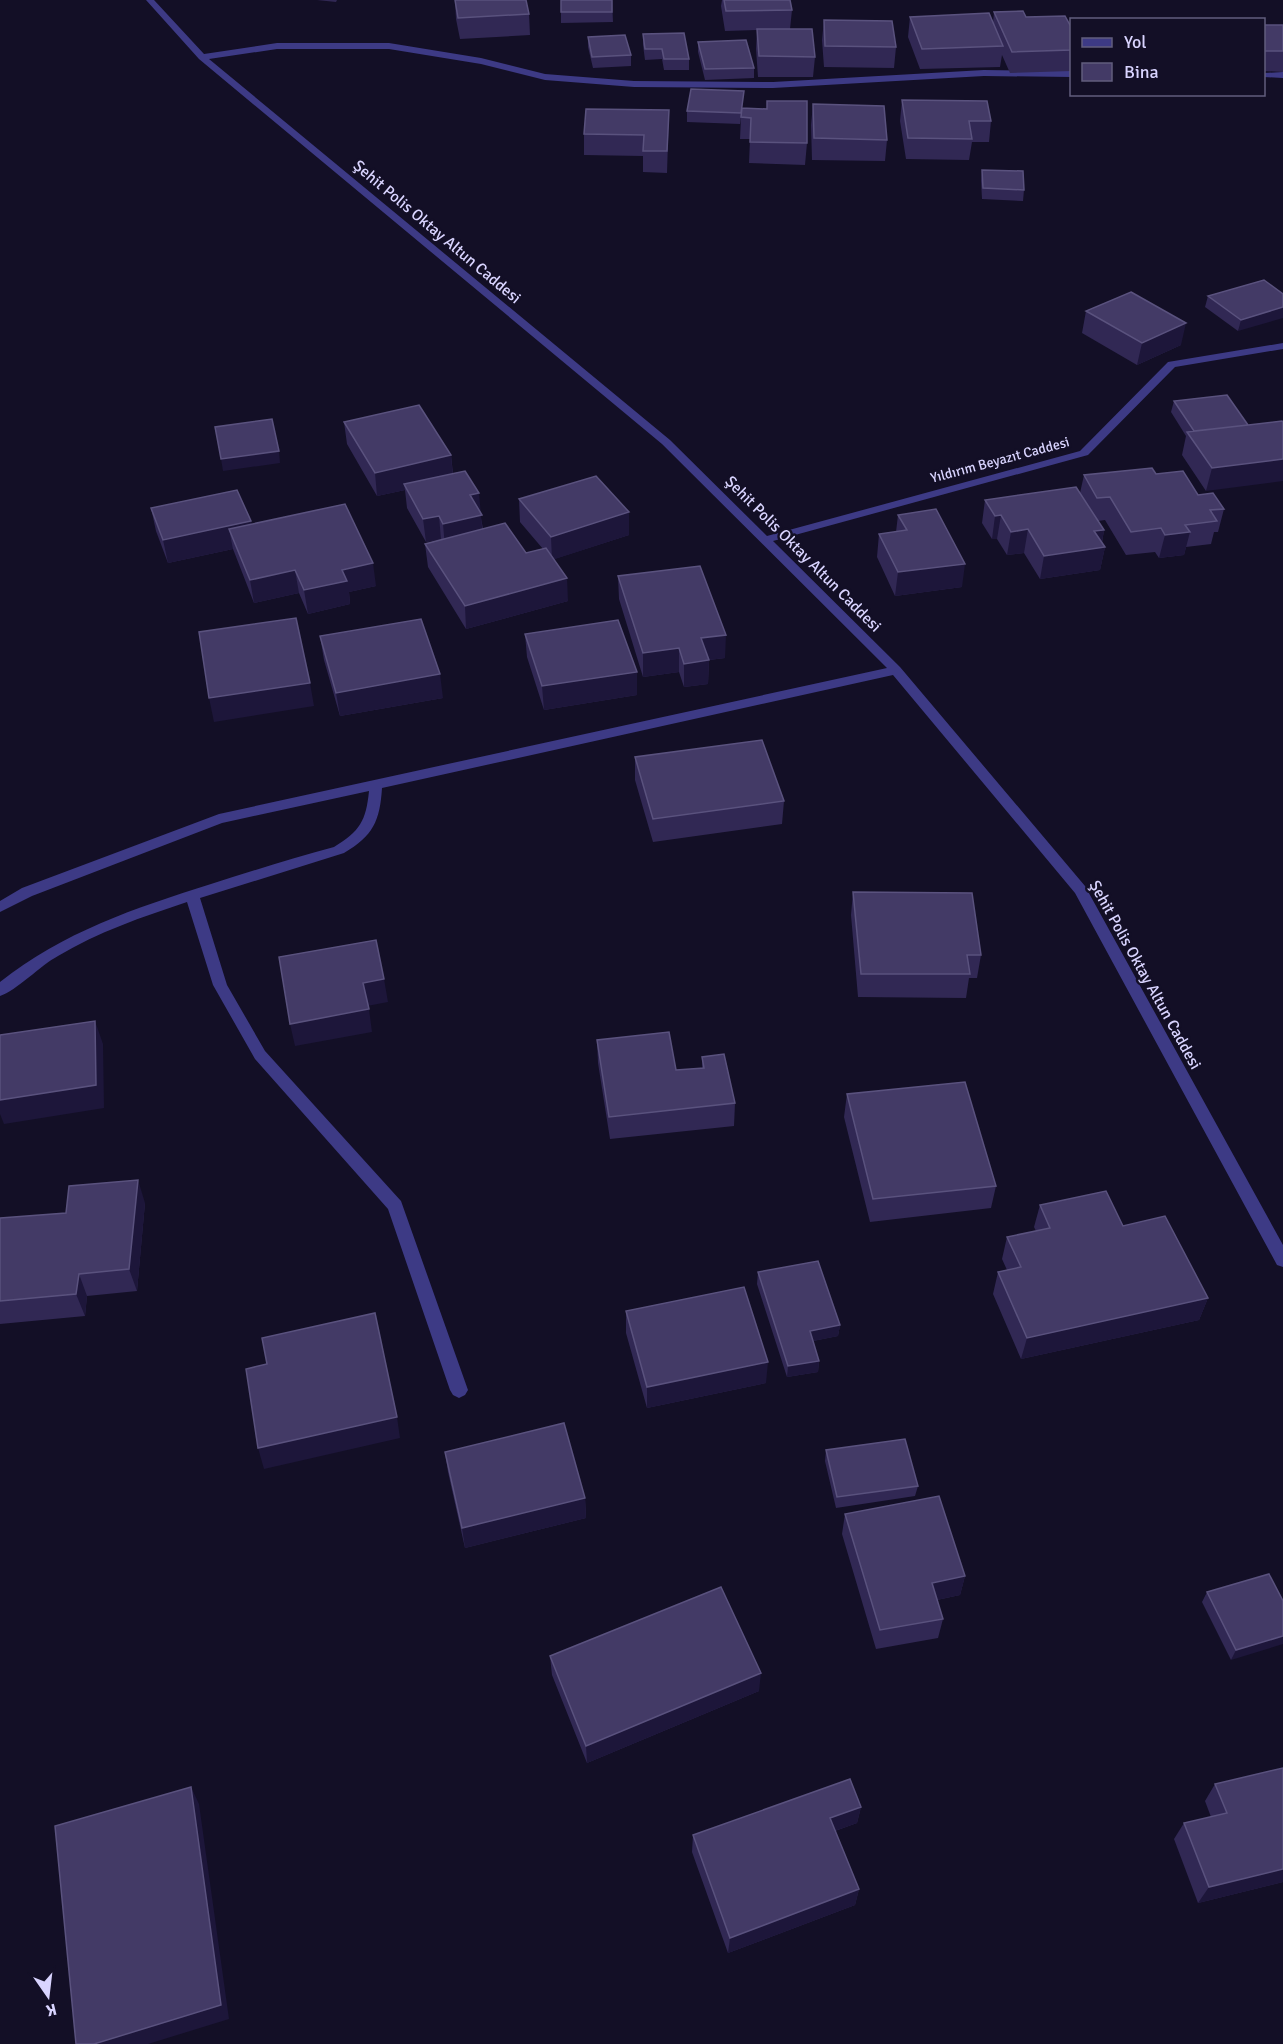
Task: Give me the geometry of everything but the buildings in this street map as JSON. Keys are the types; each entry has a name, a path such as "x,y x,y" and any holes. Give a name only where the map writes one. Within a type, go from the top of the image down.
{"street":[{"name":"Şehit Polis Oktay Altun Caddesi","path":"150,0 202,57 666,442 896,670 1080,890 1283,1260"},
{"path":"202,57 277,46 389,46 482,61 545,77 634,84 772,85 984,73 1070,74"},
{"path":"1265,75 1283,75"},
{"name":"Yıldırım Beyazıt Caddesi","path":"765,540 1084,453 1172,364 1283,346"},
{"path":"0,907 27,892 219,819 896,670"},
{"path":"0,990 41,958 80,936 123,916 339,850 355,841 371,821 376,784"},
{"path":"192,895 220,986 260,1055 395,1206 459,1390"}]}
